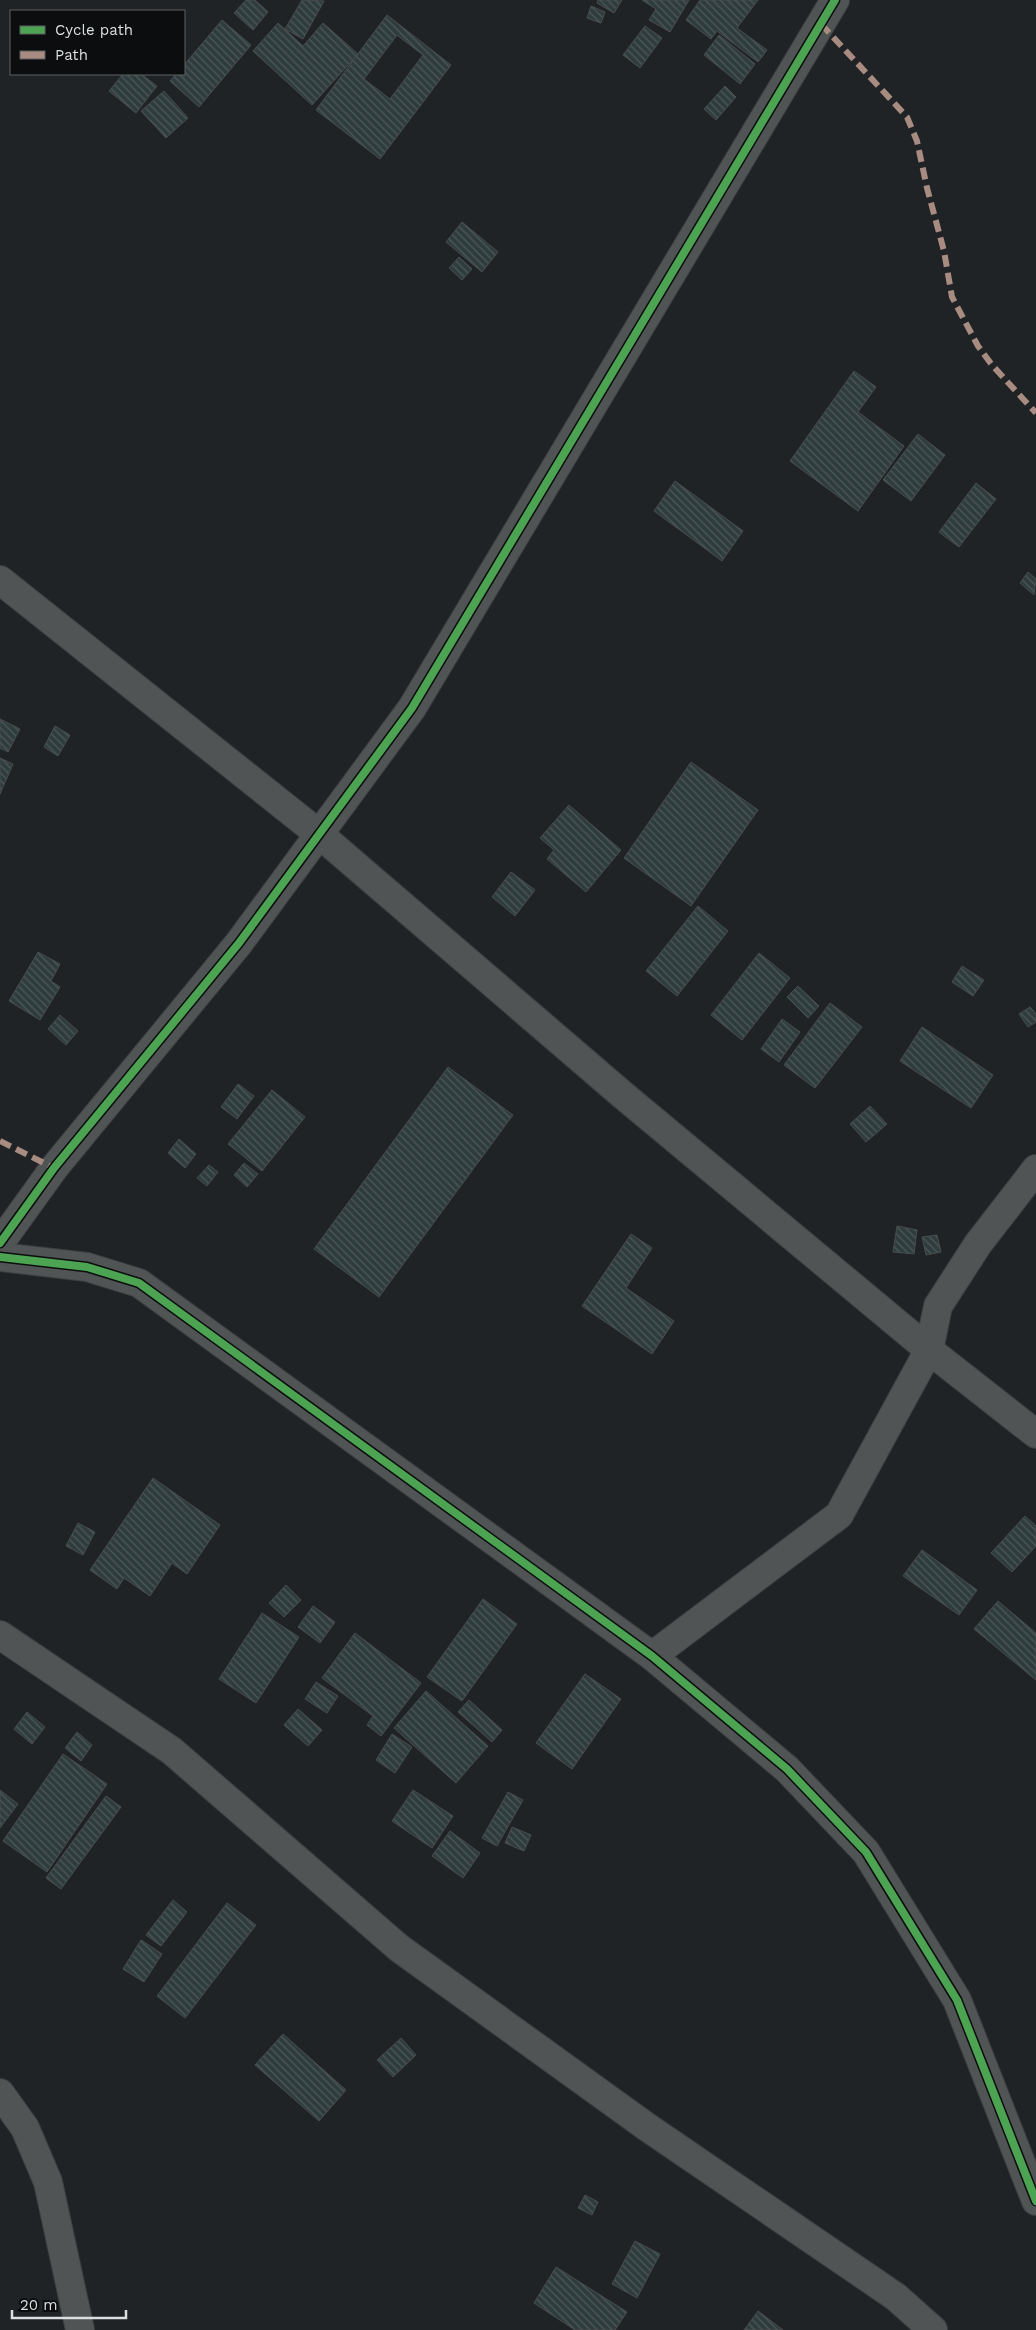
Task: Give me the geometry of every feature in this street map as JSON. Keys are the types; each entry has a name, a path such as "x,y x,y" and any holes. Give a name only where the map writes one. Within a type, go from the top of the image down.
{"street":[{"path":"0,1243 54,1168 239,943 412,708 835,0"},
{"path":"0,580 319,834 624,1096 929,1350 1036,1434"},
{"path":"652,1656 839,1515 929,1350 938,1306 978,1244 1036,1168"},
{"path":"0,1257 87,1267 139,1283 652,1656 786,1769 866,1852 958,2000 1036,2201"},
{"path":"0,1635 172,1752 399,1948 648,2127 896,2297 933,2330"},
{"path":"0,2093 26,2128 48,2182 80,2330"}],"building":[{"path":"246,0 255,0 268,12 253,30 234,13"},
{"path":"302,0 324,1 303,39 285,29"},
{"path":"598,0 622,0 614,13 597,3"},
{"path":"642,0 689,0 670,32 649,20 656,9"},
{"path":"700,0 758,0 737,28 767,50 758,62 717,31 711,39 686,20"},
{"path":"591,6 605,12 601,23 587,18"},
{"path":"387,15 451,65 380,159 316,110","holes":["397,35 423,55 390,99 364,79"]},
{"path":"222,20 251,45 199,107 170,81 175,75 185,75 185,64"},
{"path":"278,23 303,46 323,23 358,54 312,105 253,51"},
{"path":"645,26 662,38 640,68 623,55"},
{"path":"719,35 755,64 740,84 704,55"},
{"path":"122,75 142,75 157,86 136,113 109,91"},
{"path":"725,86 736,97 716,120 704,109"},
{"path":"164,91 188,118 166,138 141,111"},
{"path":"462,222 498,252 482,272 446,242"},
{"path":"459,257 472,269 462,280 449,268"},
{"path":"854,371 876,387 858,412 904,446 858,511 790,461"},
{"path":"918,434 945,455 911,501 883,480"},
{"path":"675,481 743,531 722,561 654,511"},
{"path":"976,483 996,499 959,547 939,532"},
{"path":"1028,572 1036,579 1034,595 1020,583"},
{"path":"0,719 20,729 8,752 0,748"},
{"path":"55,726 70,735 58,756 44,747"},
{"path":"0,758 13,764 0,794"},
{"path":"691,762 758,810 691,906 624,858"},
{"path":"569,805 621,850 586,892 547,859 554,850 540,838"},
{"path":"511,872 535,890 515,916 492,897"},
{"path":"698,906 728,931 677,996 646,971"},
{"path":"38,952 60,964 51,981 60,987 40,1020 9,1001"},
{"path":"759,953 790,978 742,1040 711,1015"},
{"path":"962,966 984,980 973,996 952,982"},
{"path":"798,986 819,1006 808,1018 787,997"},
{"path":"830,1003 862,1027 815,1088 784,1065"},
{"path":"1030,1007 1036,1014 1036,1022 1028,1027 1019,1014"},
{"path":"60,1015 78,1031 66,1045 48,1029"},
{"path":"782,1019 800,1032 779,1062 761,1049"},
{"path":"922,1027 993,1075 971,1108 900,1061"},
{"path":"448,1067 513,1115 379,1297 314,1249"},
{"path":"238,1084 254,1096 237,1119 221,1107"},
{"path":"272,1090 305,1117 262,1171 228,1144"},
{"path":"870,1106 887,1124 866,1142 850,1124"},
{"path":"179,1139 196,1154 185,1168 168,1153"},
{"path":"244,1163 258,1174 247,1187 234,1175"},
{"path":"209,1165 218,1172 207,1186 197,1178"},
{"path":"897,1226 917,1230 914,1254 893,1252"},
{"path":"631,1234 652,1248 626,1288 674,1321 652,1354 582,1306"},
{"path":"937,1235 941,1252 926,1255 922,1237"},
{"path":"153,1478 220,1525 187,1574 172,1563 150,1596 124,1578 117,1589 90,1570"},
{"path":"1025,1516 1036,1526 1036,1546 1012,1572 991,1553"},
{"path":"78,1523 95,1532 83,1555 66,1546"},
{"path":"922,1550 977,1590 959,1615 903,1576"},
{"path":"286,1585 301,1600 284,1617 269,1603"},
{"path":"483,1599 517,1624 462,1701 427,1677"},
{"path":"998,1601 1036,1633 1036,1680 974,1629"},
{"path":"313,1606 335,1622 320,1643 298,1627"},
{"path":"262,1613 299,1637 256,1703 219,1679"},
{"path":"355,1633 421,1683 381,1736 367,1725 373,1716 322,1678"},
{"path":"585,1674 621,1699 572,1769 536,1743"},
{"path":"316,1682 338,1696 327,1713 305,1699"},
{"path":"426,1691 488,1746 456,1783 394,1728"},
{"path":"469,1700 502,1730 492,1742 458,1712"},
{"path":"298,1709 322,1730 308,1746 284,1725"},
{"path":"27,1712 45,1727 32,1744 14,1729"},
{"path":"77,1732 92,1745 81,1761 65,1748"},
{"path":"392,1734 412,1747 395,1773 376,1760"},
{"path":"63,1754 107,1784 47,1872 3,1841"},
{"path":"0,1790 18,1804 0,1828"},
{"path":"413,1790 453,1816 432,1848 392,1821"},
{"path":"508,1792 523,1800 497,1846 482,1838"},
{"path":"106,1796 121,1807 61,1889 46,1878"},
{"path":"512,1827 531,1835 524,1851 505,1843"},
{"path":"450,1831 480,1853 463,1878 432,1856"},
{"path":"173,1900 187,1912 161,1946 146,1935"},
{"path":"227,1903 256,1925 185,2018 157,1996"},
{"path":"141,1940 162,1954 144,1982 123,1969"},
{"path":"283,2034 346,2090 319,2121 255,2065"},
{"path":"401,2038 416,2055 393,2077 377,2060"},
{"path":"585,2195 598,2202 592,2215 578,2208"},
{"path":"635,2241 660,2254 637,2298 612,2284"},
{"path":"556,2267 627,2312 615,2330 575,2330 534,2303"},
{"path":"758,2311 783,2330 744,2330"}],"marked path":[{"path":"821,24 907,117 917,141 944,251 952,297 978,346 992,365 1036,413"},
{"path":"0,1141 54,1168"}],"cycle path":[{"path":"0,1243 54,1168 239,943 412,708 835,0"},
{"path":"0,1257 87,1267 139,1283 652,1656 787,1769 866,1852 957,2000 1036,2201"}]}
